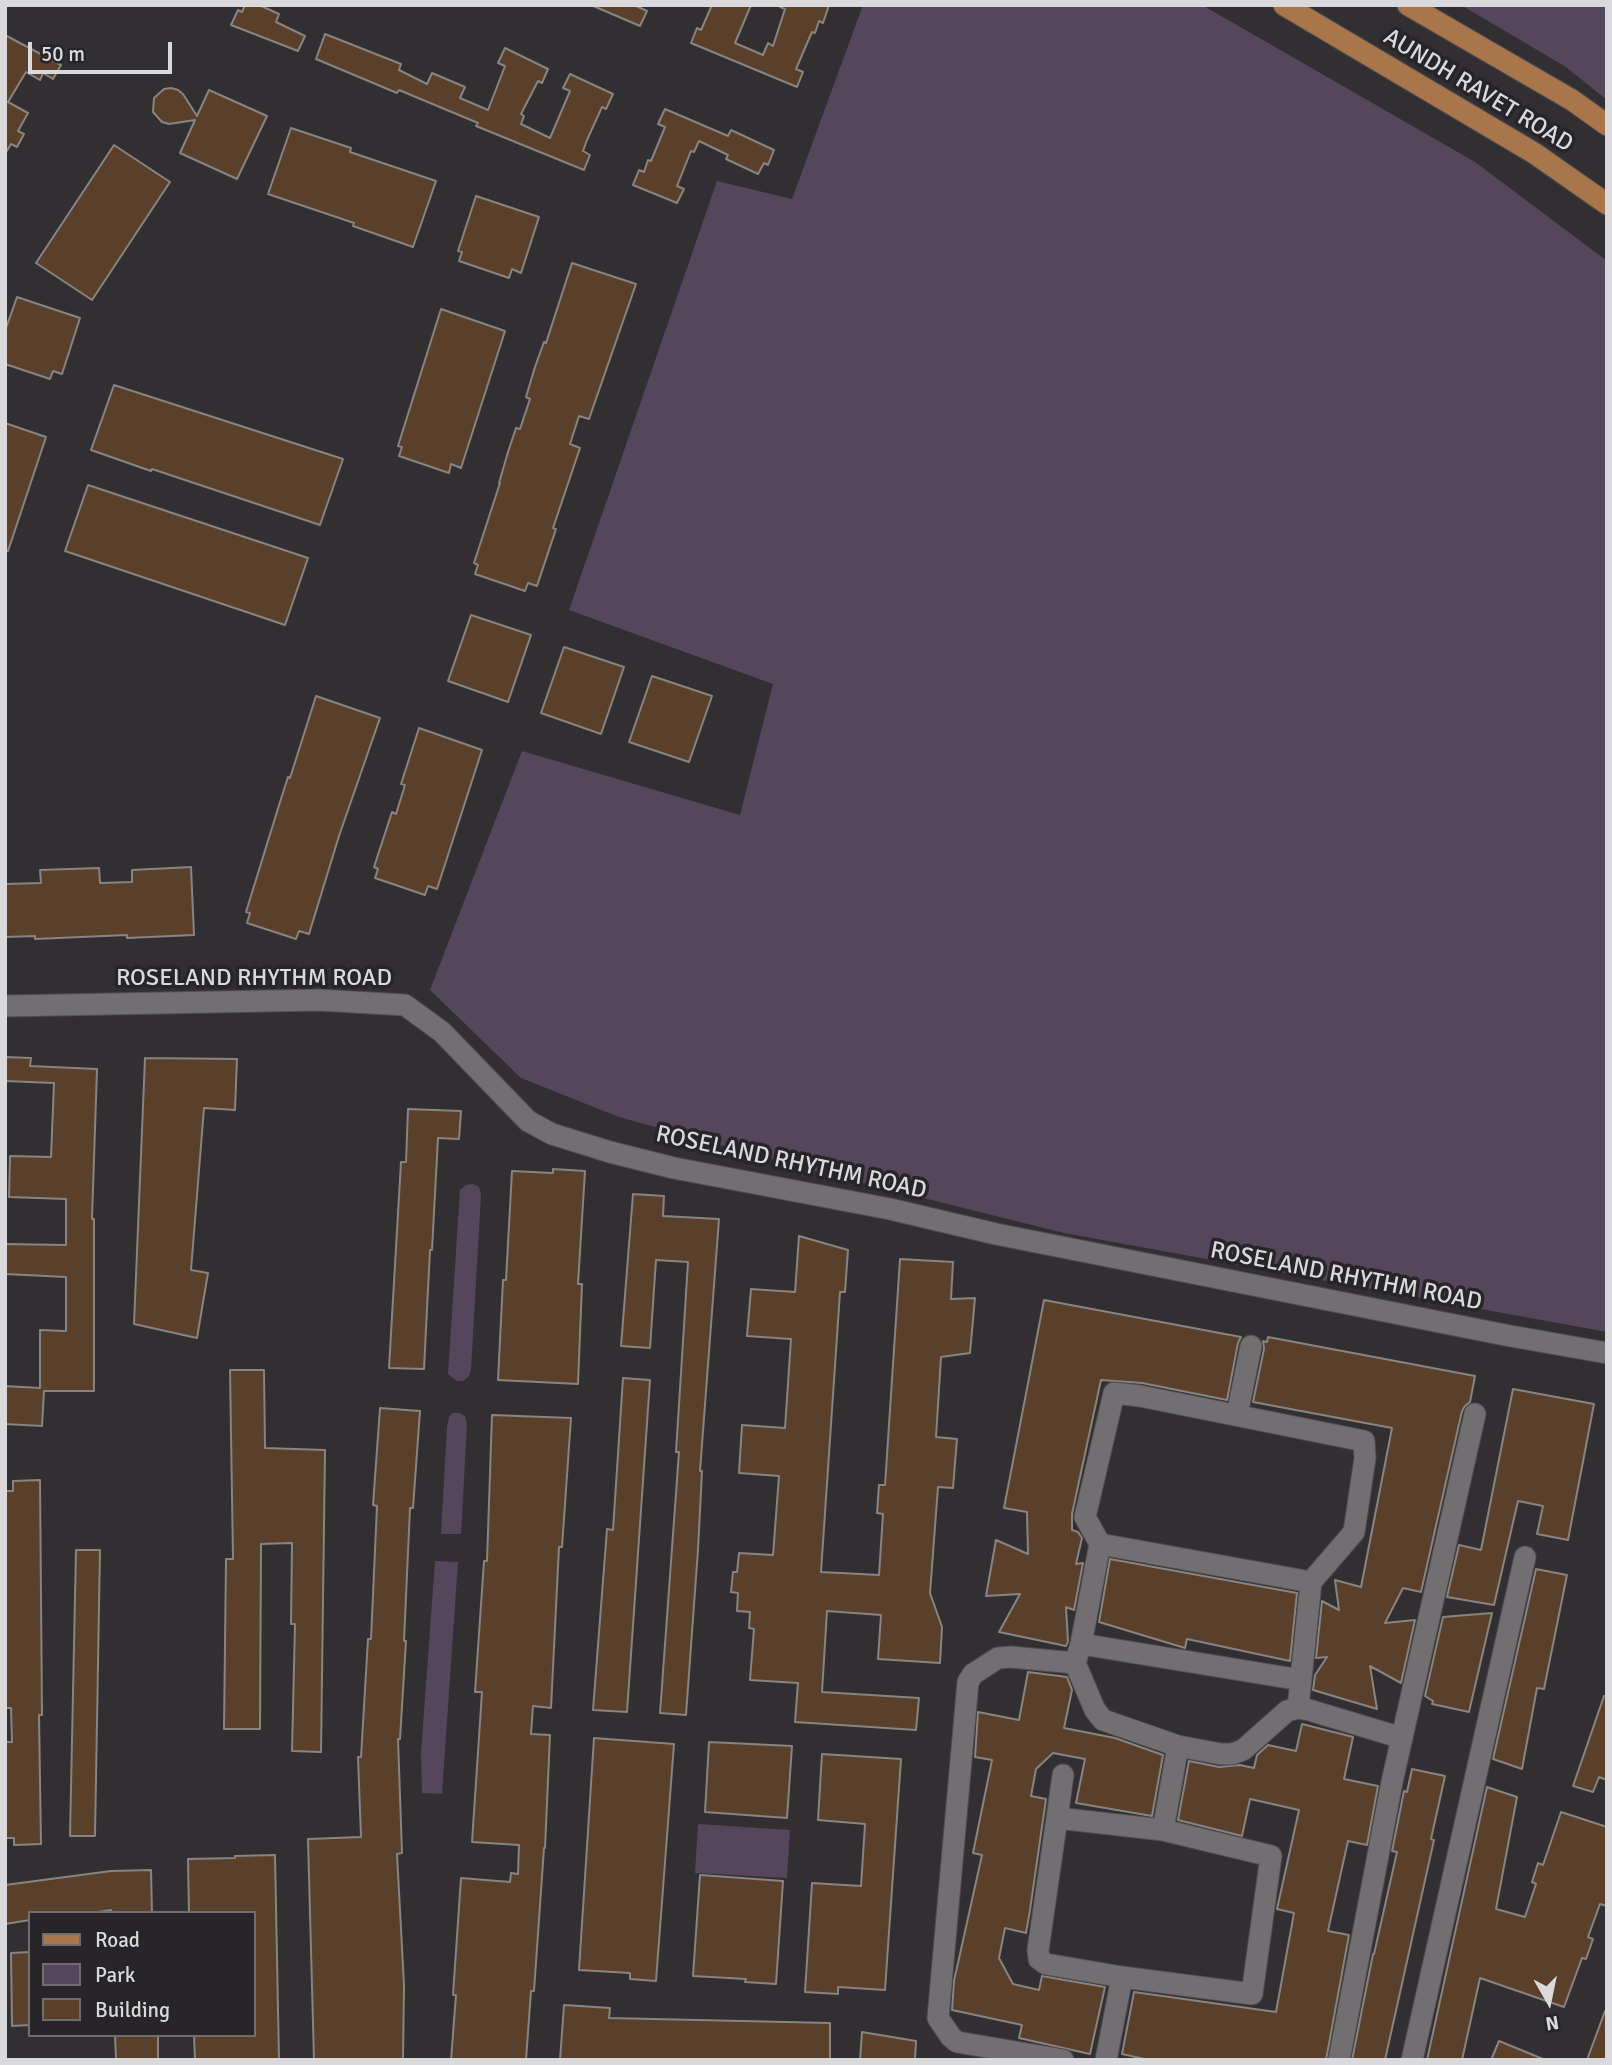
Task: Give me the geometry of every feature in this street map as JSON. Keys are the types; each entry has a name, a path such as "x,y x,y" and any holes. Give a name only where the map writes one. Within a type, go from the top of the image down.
{"main road":[{"name":"AUNDH RAVET ROAD","path":"1284,5 1534,153 1607,204"},
{"name":"AUNDH RAVET ROAD","path":"1408,5 1572,100 1607,125"}],"street":[{"name":"ROSELAND RHYTHM ROAD","path":"5,1006 319,1000 405,1005 442,1032 528,1121 552,1134 610,1152 674,1168 890,1209 996,1234 1607,1353"},
{"path":"1237,1415 1251,1346"},
{"path":"1298,1708 1311,1582 1354,1532 1365,1458 1364,1441 1114,1393 1085,1517 1101,1544 1078,1654 1095,1710 1103,1720 1178,1746 1222,1754 1243,1750 1287,1712 1298,1708 1402,1738"},
{"path":"1339,2060 1402,1738 1475,1415"},
{"path":"1101,1544 1311,1582"},
{"path":"1412,2060 1525,1557"},
{"path":"1063,2060 957,2042 938,2018 968,1682 972,1674 998,1658 1078,1654 1301,1680"},
{"path":"1163,1830 1178,1746"},
{"path":"1057,1818 1163,1830 1270,1856 1252,1994 1122,1977 1046,1964 1039,1959 1038,1950 1063,1775"},
{"path":"1106,2060 1122,1977"}],"green space":[{"path":"863,5 1202,5 1475,162 1607,261 1607,1332 1064,1233 803,1168 619,1117 521,1078 430,990 522,751 740,815 773,684 569,610 717,181 792,199"},
{"path":"1461,5 1607,5 1607,100 1566,67"},
{"path":"473,1184 479,1187 481,1194 471,1370 463,1381 457,1381 448,1374 460,1190"},
{"path":"452,1413 465,1416 467,1425 461,1534 441,1534 447,1426"},
{"path":"435,1561 458,1562 442,1794 422,1793 421,1753"},
{"path":"698,1824 790,1830 787,1878 695,1873"}],"building":[{"path":"245,5 259,5 279,14 276,22 305,36 298,51 231,25 238,10 242,12"},
{"path":"591,5 634,5 647,11 640,26"},
{"path":"712,5 751,5 735,43 763,55 768,43 773,46 785,9 780,7 781,5 829,5 823,23 819,21 815,33 812,32 796,69 803,72 797,87 691,43 697,28 701,30"},
{"path":"325,34 401,64 399,70 427,84 432,73 465,87 460,98 488,110 505,66 498,63 505,48 548,69 542,83 538,81 521,114 524,116 521,124 550,138 570,91 563,88 570,74 613,94 606,109 602,107 587,140 583,151 590,155 584,170 476,126 478,123 399,90 397,93 316,59"},
{"path":"5,35 61,65 53,79 43,73 40,80 26,72 8,102 28,113 18,131 24,134 17,147 11,144 5,154"},
{"path":"171,88 183,94 197,116 209,90 267,116 237,179 180,153 195,120 169,124 162,122 153,112 154,98 164,89"},
{"path":"665,109 728,136 731,130 774,150 768,165 764,163 758,174 726,159 728,155 699,141 694,152 691,151 677,186 684,189 677,203 633,185 639,170 644,172 648,160 651,161 665,127 658,124"},
{"path":"291,128 351,148 350,152 436,181 413,247 353,226 354,223 268,194"},
{"path":"114,145 170,182 92,300 36,263"},
{"path":"476,196 539,217 521,273 512,269 509,278 459,261 462,252 458,251"},
{"path":"572,263 636,284 589,419 579,416 570,444 580,448 537,586 528,583 525,591 475,574 478,565 474,563 516,428 520,429 530,399 526,397 535,367 544,342 546,343"},
{"path":"17,297 80,318 62,374 53,371 50,379 5,364 5,331"},
{"path":"441,309 505,331 461,468 451,464 449,473 399,456 402,447 398,446"},
{"path":"114,385 343,459 320,525 91,450"},
{"path":"5,423 46,437 8,551 5,550"},
{"path":"88,485 308,558 285,625 65,551"},
{"path":"471,615 531,635 508,702 448,681"},
{"path":"564,647 624,667 601,734 541,713"},
{"path":"652,676 712,696 689,762 629,742"},
{"path":"316,696 380,718 339,836 309,934 299,931 296,939 247,923 250,913 246,912"},
{"path":"419,728 482,750 437,889 428,886 425,895 375,878 378,869 374,867 392,812 396,814 405,785 401,784"},
{"path":"191,867 194,935 35,939 35,936 5,937 5,884 41,883 40,870 99,868 100,883 132,882 132,870"},
{"path":"5,1057 31,1058 30,1066 97,1069 92,1219 94,1391 44,1391 42,1426 5,1424 5,1386 40,1388 40,1330 66,1331 66,1277 5,1274 5,1244 66,1245 66,1199 9,1197 10,1156 51,1157 54,1083 5,1081"},
{"path":"145,1058 237,1059 235,1110 204,1108 191,1270 208,1273 197,1338 134,1324"},
{"path":"408,1109 461,1111 459,1139 438,1138 424,1369 389,1368 401,1162 406,1162"},
{"path":"553,1169 585,1171 578,1284 582,1284 578,1384 498,1380 512,1171 553,1173"},
{"path":"633,1194 664,1196 663,1216 719,1219 700,1471 698,1550 686,1715 660,1713 679,1452 676,1452 688,1262 656,1260 650,1348 621,1346"},
{"path":"799,1236 848,1250 845,1292 840,1292 821,1572 879,1575 883,1514 877,1513 879,1485 885,1485 900,1259 953,1262 951,1299 975,1298 970,1353 941,1357 936,1437 957,1439 953,1488 938,1487 930,1593 942,1627 940,1663 878,1659 881,1615 827,1611 822,1692 919,1698 916,1730 795,1722 798,1683 750,1680 754,1629 749,1628 750,1612 737,1611 738,1593 731,1592 733,1572 737,1572 739,1553 773,1555 779,1476 739,1473 742,1425 785,1428 791,1339 747,1336 751,1289 795,1292"},
{"path":"1044,1300 1241,1337 1227,1400 1142,1383 1101,1380 1072,1514 1072,1530 1078,1532 1082,1538 1076,1564 1083,1563 1074,1610 1066,1607 1066,1646 999,1632 1020,1594 986,1596 996,1540 1028,1554 1027,1512 1004,1508"},
{"path":"1268,1337 1475,1376 1470,1402 1462,1411 1421,1592 1403,1588 1385,1623 1415,1620 1401,1683 1370,1666 1377,1709 1313,1690 1315,1675 1327,1657 1316,1658 1322,1601 1339,1610 1335,1580 1361,1587 1392,1428 1253,1402 1264,1349 1263,1341 1267,1342"},
{"path":"230,1370 264,1370 265,1448 325,1450 321,1752 292,1751 295,1624 291,1624 292,1543 261,1544 260,1729 224,1729 226,1559 233,1559"},
{"path":"623,1378 650,1380 627,1712 593,1710 607,1529 613,1530"},
{"path":"1513,1389 1594,1404 1568,1540 1537,1534 1543,1506 1518,1501 1494,1605 1447,1597 1459,1545 1481,1550"},
{"path":"380,1408 420,1411 413,1508 410,1508 406,1641 398,1739 402,1853 397,1854 404,1985 403,2060 314,2060 308,1839 361,1837 358,1757 361,1757 368,1639 371,1639 377,1506 373,1505"},
{"path":"492,1415 571,1418 562,1547 559,1547 551,1708 533,1706 531,1734 550,1735 545,1848 526,2060 451,2060 461,1878 510,1882 511,1873 518,1874 519,1845 472,1842 482,1692 475,1692 484,1561 487,1561"},
{"path":"40,1480 41,1844 14,1845 14,1838 6,1838 5,1742 12,1742 11,1708 6,1708 5,1491 13,1491 13,1481"},
{"path":"76,1550 100,1550 95,1836 70,1836"},
{"path":"1110,1559 1297,1593 1290,1661 1187,1639 1185,1648 1099,1622"},
{"path":"1536,1569 1567,1575 1544,1689 1537,1688 1522,1769 1493,1759"},
{"path":"1492,1613 1469,1712 1432,1704 1433,1701 1425,1696 1443,1617"},
{"path":"1028,1672 1067,1677 1072,1690 1064,1728 1115,1738 1163,1755 1152,1816 1076,1803 1085,1759 1053,1753 1036,1769 1031,1796 1046,1799 1026,1933 1005,1928 999,1958 1013,1984 1039,1990 1042,1976 1105,1987 1090,2054 1019,2038 1022,2025 952,2010 954,1981 982,1855 973,1853 992,1760 975,1757 978,1712 1019,1720"},
{"path":"1604,1696 1607,1696 1607,1780 1599,1777 1593,1792 1573,1786"},
{"path":"1302,1724 1353,1737 1344,1779 1378,1786 1367,1845 1348,1841 1328,1931 1349,1935 1326,2060 1149,2060 1122,2054 1134,1992 1276,2012 1294,1913 1277,1909 1299,1810 1250,1799 1242,1836 1178,1820 1189,1761 1219,1767 1240,1765 1254,1768 1257,1755 1268,1745 1296,1751"},
{"path":"594,1738 674,1744 656,1981 630,1979 630,1973 579,1970"},
{"path":"709,1742 792,1746 787,1818 705,1812"},
{"path":"822,1754 901,1759 885,1990 838,1987 838,1994 805,1992 812,1883 861,1886 865,1824 818,1820"},
{"path":"1412,1769 1445,1776 1431,1839 1434,1840 1385,2060 1352,2060 1397,1852 1392,1851 1404,1791 1407,1792"},
{"path":"1487,1787 1517,1797 1496,1909 1525,1917 1536,1884 1532,1882 1538,1863 1543,1865 1561,1812 1607,1827 1607,1906 1600,1904 1588,1937 1593,1939 1586,1959 1582,1958 1564,2007 1480,1978 1462,2060 1427,2060"},
{"path":"275,1855 279,2060 195,2060 194,2037 256,2037 256,1911 189,1911 188,1859"},
{"path":"151,1870 152,1911 28,1911 28,1920 5,1924 5,1885 111,1871"},
{"path":"700,1875 783,1881 776,1984 693,1976"},
{"path":"28,1952 28,2025 12,2026 11,1953"},
{"path":"564,2005 610,2008 609,2018 830,2023 830,2060 560,2060"},
{"path":"1605,2011 1607,2060 1587,2060"},
{"path":"862,2032 916,2041 915,2060 860,2060"},
{"path":"115,2037 158,2037 158,2060 116,2060"},
{"path":"1499,2041 1543,2059 1543,2060 1491,2060"}]}
